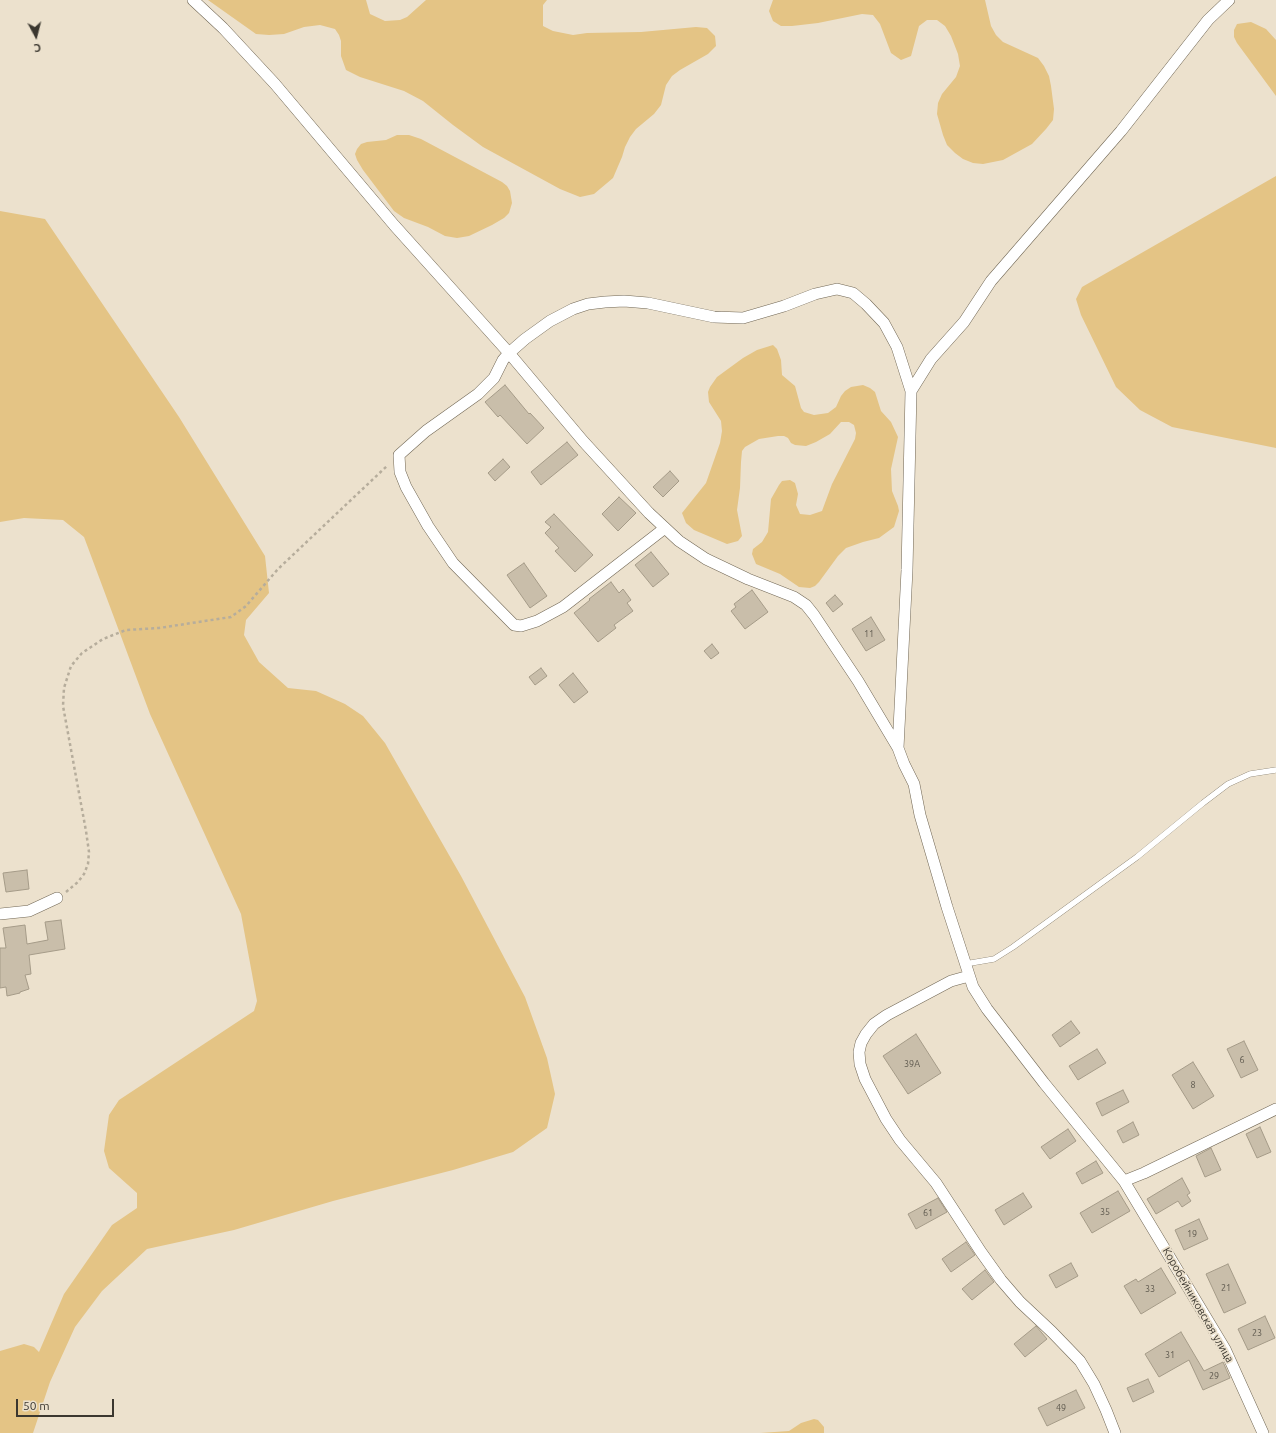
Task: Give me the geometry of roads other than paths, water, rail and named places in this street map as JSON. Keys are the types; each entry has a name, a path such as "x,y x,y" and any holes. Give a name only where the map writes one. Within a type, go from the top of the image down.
{"street":[{"path":"193,0 223,28 275,84 394,225 509,353 583,441 649,513 679,541 706,559 748,579 782,591 794,597 806,606 814,615 858,681 898,748"},
{"path":"911,391 930,360 964,322 991,281 1121,131 1208,20 1229,0"},
{"path":"665,528 596,583 563,607 537,621 521,626 514,625 453,563 428,526 406,487 400,472 399,455 426,431 483,389 494,378 503,360 525,339 550,321 588,304 624,301 648,303 714,318 743,318 784,306 814,294 837,289 853,293 866,304 884,323 897,347 911,391 907,570 898,748"},
{"name":"Коробейниковская улица","path":"898,748 914,784 920,815 973,986 987,1010 1124,1181 1225,1349 1263,1433"},
{"path":"0,914 29,911 57,898"},
{"path":"969,976 951,981 887,1015 874,1024 861,1043 859,1052 860,1064 865,1079 886,1119 900,1140 936,1183 1001,1280 1020,1302 1080,1361 1094,1384 1116,1433"},
{"path":"1124,1181 1276,1108"}],"lane":[{"path":"965,964 994,959 1013,947 1137,857 1203,802 1228,784 1250,774 1276,770"}]}
